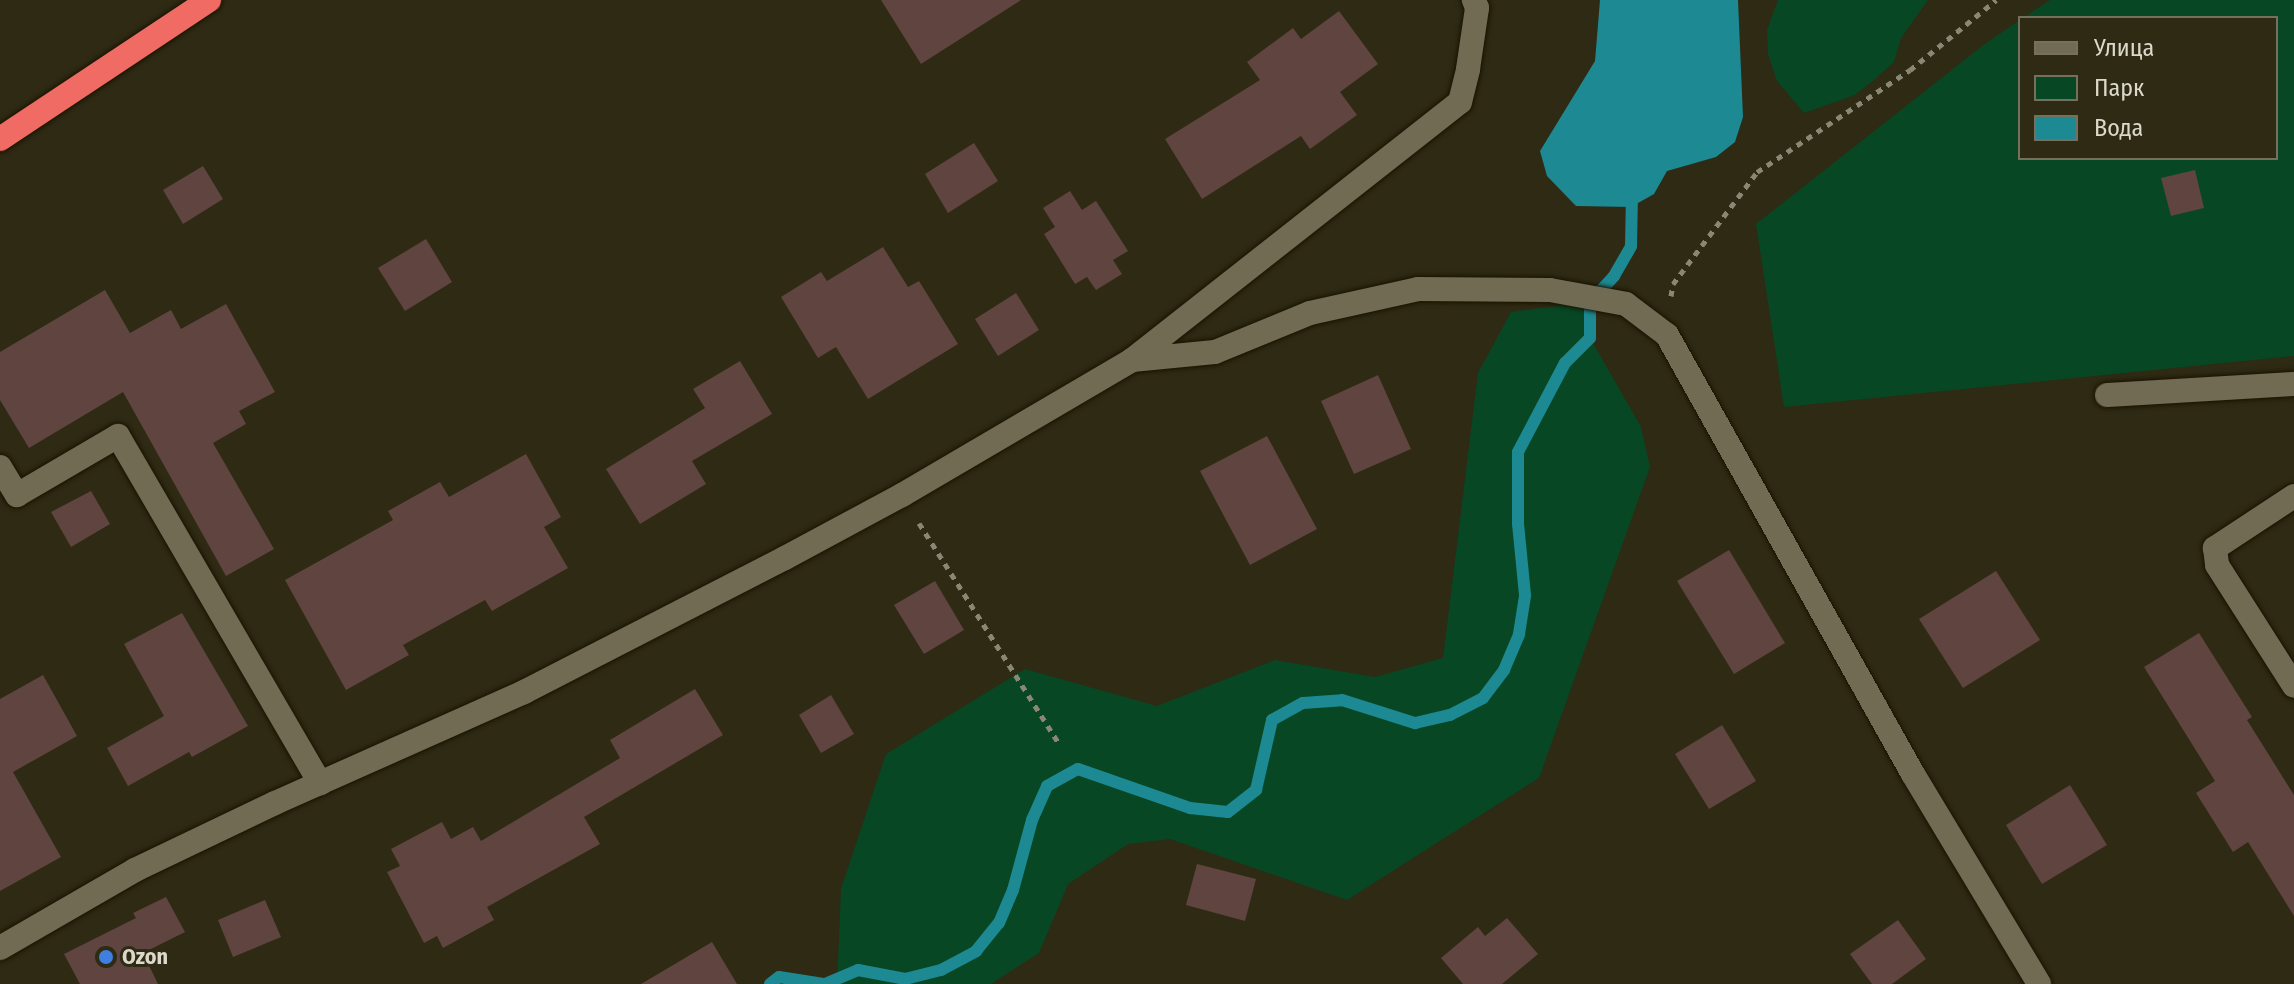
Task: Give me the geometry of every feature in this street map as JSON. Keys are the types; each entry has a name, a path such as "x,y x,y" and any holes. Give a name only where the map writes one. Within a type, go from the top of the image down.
{"highway":[{"path":"0,139 209,0"}],"street":[{"path":"0,948 135,870 524,692 902,495 1132,360 1460,102 1477,8 1474,0"},
{"path":"1132,360 1215,352 1310,313 1418,289 1550,290 1626,304 1667,335 1905,761 2039,984"},
{"path":"2107,395 2294,384"},
{"path":"0,467 17,495 118,436 320,783"},
{"path":"2294,496 2215,548 2217,565 2294,686"}],"path":[{"path":"1667,335 1673,284 1757,172 1910,70 1996,0"},
{"path":"902,495 1058,742"}],"green space":[{"path":"1778,0 1928,0 1901,38 1894,62 1855,95 1804,113 1777,81 1768,54 1767,30"},
{"path":"2050,0 2294,0 2294,356 1784,407 1756,224 1986,43 2018,21 2018,160 2278,160 2278,16 2026,16"},
{"path":"1590,302 1590,338 1641,427 1650,467 1539,778 1347,900 1170,839 1128,844 1068,884 1039,953 991,984 837,984 841,889 886,754 1025,669 1157,706 1275,660 1375,677 1443,658 1478,373 1511,312"}],"water":[{"path":"1600,0 1738,0 1743,117 1735,142 1716,157 1667,171 1654,194 1631,207 1576,206 1547,176 1540,151 1595,61"}],"building":[{"path":"881,0 1021,0 921,64"},
{"path":"1339,11 1378,64 1340,92 1357,115 1310,149 1301,136 1202,199 1165,139 1260,80 1247,62 1293,28 1301,39"},
{"path":"974,143 998,181 948,213 925,174"},
{"path":"203,166 223,199 183,224 163,190"},
{"path":"2195,170 2204,208 2171,216 2161,178"},
{"path":"1070,191 1082,210 1096,201 1128,251 1113,260 1122,274 1096,290 1087,277 1075,284 1044,234 1055,227 1043,208"},
{"path":"426,239 452,282 405,311 378,268"},
{"path":"883,247 908,287 919,281 958,344 868,399 836,347 818,358 781,297 821,272 827,281"},
{"path":"105,290 130,333 171,310 181,329 226,304 275,392 239,411 246,424 213,443 274,549 226,576 123,392 29,448 0,400 0,352"},
{"path":"1016,293 1039,330 998,356 975,319"},
{"path":"740,361 772,414 692,461 706,484 640,524 606,469 705,408 693,389"},
{"path":"1378,375 1411,449 1354,474 1321,401"},
{"path":"1267,436 1317,529 1250,565 1200,471"},
{"path":"526,454 561,517 544,527 568,568 492,611 485,600 403,645 409,655 346,690 285,580 393,520 388,511 440,482 449,497"},
{"path":"91,491 110,524 71,547 51,512"},
{"path":"1729,550 1785,643 1734,674 1677,581"},
{"path":"1996,571 2040,640 1963,688 1919,619"},
{"path":"935,581 964,630 924,654 894,605"},
{"path":"182,613 248,726 192,757 189,752 128,786 107,748 164,716 124,644"},
{"path":"2199,633 2252,717 2247,720 2294,795 2294,916 2248,842 2233,852 2196,793 2215,781 2144,667"},
{"path":"43,675 77,736 13,772 61,857 0,891 0,699"},
{"path":"695,689 723,735 584,817 600,844 487,907 494,920 443,948 437,936 424,943 387,872 400,866 391,849 442,822 451,839 473,827 481,841 620,758 610,740"},
{"path":"831,695 854,734 821,753 799,715"},
{"path":"1722,725 1756,781 1709,809 1675,754"},
{"path":"2070,785 2107,845 2042,884 2006,825"},
{"path":"1197,864 1256,879 1245,921 1186,905"},
{"path":"166,897 185,932 143,953 158,984 80,984 64,954 136,918 133,913"},
{"path":"265,900 281,937 233,957 218,920"},
{"path":"1507,918 1538,954 1502,984 1463,984 1441,958 1478,927 1485,936"},
{"path":"1898,920 1926,959 1892,984 1872,984 1850,954"},
{"path":"712,942 737,984 641,984"}],"waterway":[{"path":"825,984 858,970 905,979 941,970 976,951 999,923 1013,890 1032,820 1047,786 1078,769 1190,808 1228,812 1256,790 1272,720 1303,703 1342,700 1415,723 1450,715 1483,698 1504,670 1519,634 1525,595 1518,524 1518,452 1565,363 1590,338 1590,302 1614,276 1631,246 1632,194"},
{"path":"770,984 779,977 823,984"}],"place":[{"name":"Ozon","path":"106,957"}]}
